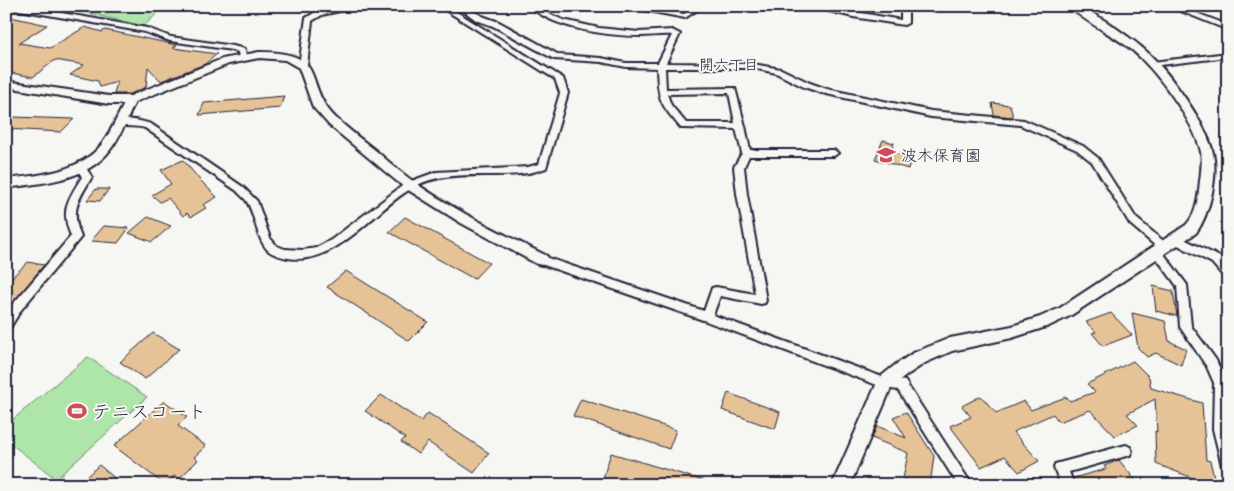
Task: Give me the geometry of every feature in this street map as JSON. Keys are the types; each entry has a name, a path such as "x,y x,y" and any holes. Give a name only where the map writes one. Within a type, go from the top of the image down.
{"street":[{"path":"8,6 147,30 170,40 233,48 242,51 242,57"},
{"path":"303,66 309,20 320,13 358,6"},
{"path":"118,123 136,123 148,126 240,189 252,201 266,239 273,250 285,253 303,254 318,251 335,243 409,185 439,174 528,170 543,166 564,93 559,78 442,6"},
{"path":"460,6 478,18 496,24 558,57 601,60 626,65 768,68 825,91 930,114 1021,122 1068,142 1088,153 1095,160 1133,221 1165,246 1216,260 1228,260"},
{"path":"532,6 541,13 587,28 642,34 672,32 676,34 661,65 662,92 667,106 684,126 741,126"},
{"path":"624,6 685,16 700,6"},
{"path":"810,6 853,16 904,23 905,6"},
{"path":"852,6 853,16"},
{"path":"841,485 885,383 920,358 950,345 1012,332 1044,322 1065,312 1191,229 1200,215 1208,154 1203,141 1186,112 1152,64 1128,42 1074,6"},
{"path":"1171,6 1228,28"},
{"path":"6,84 109,100 131,100 211,67 242,57 274,54 297,61 308,74 320,107 332,122 409,185 466,220 542,260 707,317 885,383 901,385 966,485"},
{"path":"1152,64 1228,55"},
{"path":"662,92 732,90 741,126 746,153 739,167 742,194 761,300 716,291 707,317"},
{"path":"6,184 65,173 80,167 100,154 131,100"},
{"path":"746,153 834,153"},
{"path":"6,325 17,307 76,237 68,221 70,207 87,177 80,167"},
{"path":"1165,246 1182,285 1186,327 1212,364 1220,383 1218,429 1228,466"},
{"path":"1216,260 1228,274"},
{"path":"1068,485 1060,468 1126,451"}],"green space":[{"path":"36,6 165,6 144,26 74,10"},
{"name":"テニスコート","path":"88,357 147,397 56,479 6,440 6,425"}],"building":[{"path":"6,16 47,25 19,43 50,48 85,27 102,32 105,30 177,45 173,48 217,54 205,64 161,81 148,67 146,87 130,94 114,94 117,82 100,87 98,81 70,75 84,65 55,60 33,77 6,72"},
{"path":"284,96 280,108 199,115 204,103"},
{"path":"992,103 1010,105 1013,117 994,115"},
{"path":"12,117 74,119 61,132 6,129 6,121"},
{"name":"波木保育園","path":"883,140 894,143 891,151 911,157 908,169 875,159"},
{"path":"183,160 217,197 203,205 206,208 191,217 187,213 183,216 168,198 160,202 152,195 171,184 161,170"},
{"path":"96,189 109,189 100,201 87,200"},
{"path":"148,217 171,226 152,242 129,233"},
{"path":"405,217 489,263 474,279 389,232"},
{"path":"104,226 129,228 118,243 91,241"},
{"path":"28,262 44,265 6,311 6,277 10,279"},
{"path":"346,271 428,322 409,341 327,287"},
{"path":"1153,286 1173,291 1177,316 1156,311"},
{"path":"1111,313 1132,335 1103,346 1092,333 1096,332 1086,322"},
{"path":"1132,313 1165,321 1169,341 1186,349 1181,365 1156,353 1147,357 1138,348"},
{"path":"153,333 179,349 145,379 120,362"},
{"path":"1133,361 1149,377 1151,388 1202,403 1206,460 1210,461 1216,485 1195,485 1193,478 1156,464 1155,399 1127,414 1138,425 1115,436 1090,410 1059,422 1053,414 1013,432 1039,461 1019,472 1005,456 981,467 950,426 971,417 962,406 981,396 996,413 1024,401 1031,410 1066,397 1070,401 1095,392 1087,384"},
{"path":"728,393 780,412 775,429 722,410"},
{"path":"381,395 421,421 428,413 489,453 474,473 428,442 418,454 401,442 405,438 365,411"},
{"path":"581,399 676,430 669,449 573,416"},
{"path":"164,401 187,417 178,426 206,446 194,457 198,460 179,479 174,476 165,485 114,446"},
{"path":"906,412 934,456 930,485 918,485 903,479 908,453 872,438 877,426 906,438 893,417"},
{"path":"611,453 708,482 708,485 624,485 603,478"},
{"path":"1119,460 1139,485 1076,485 1073,478 1106,469 1104,466"},
{"path":"99,465 123,485 91,485 84,479"}],"place":[{"name":"波木保育園","path":"886,155"},
{"name":"テニスコート","path":"77,411"}],"district":[{"name":"開六丁目","path":"729,65"}]}
